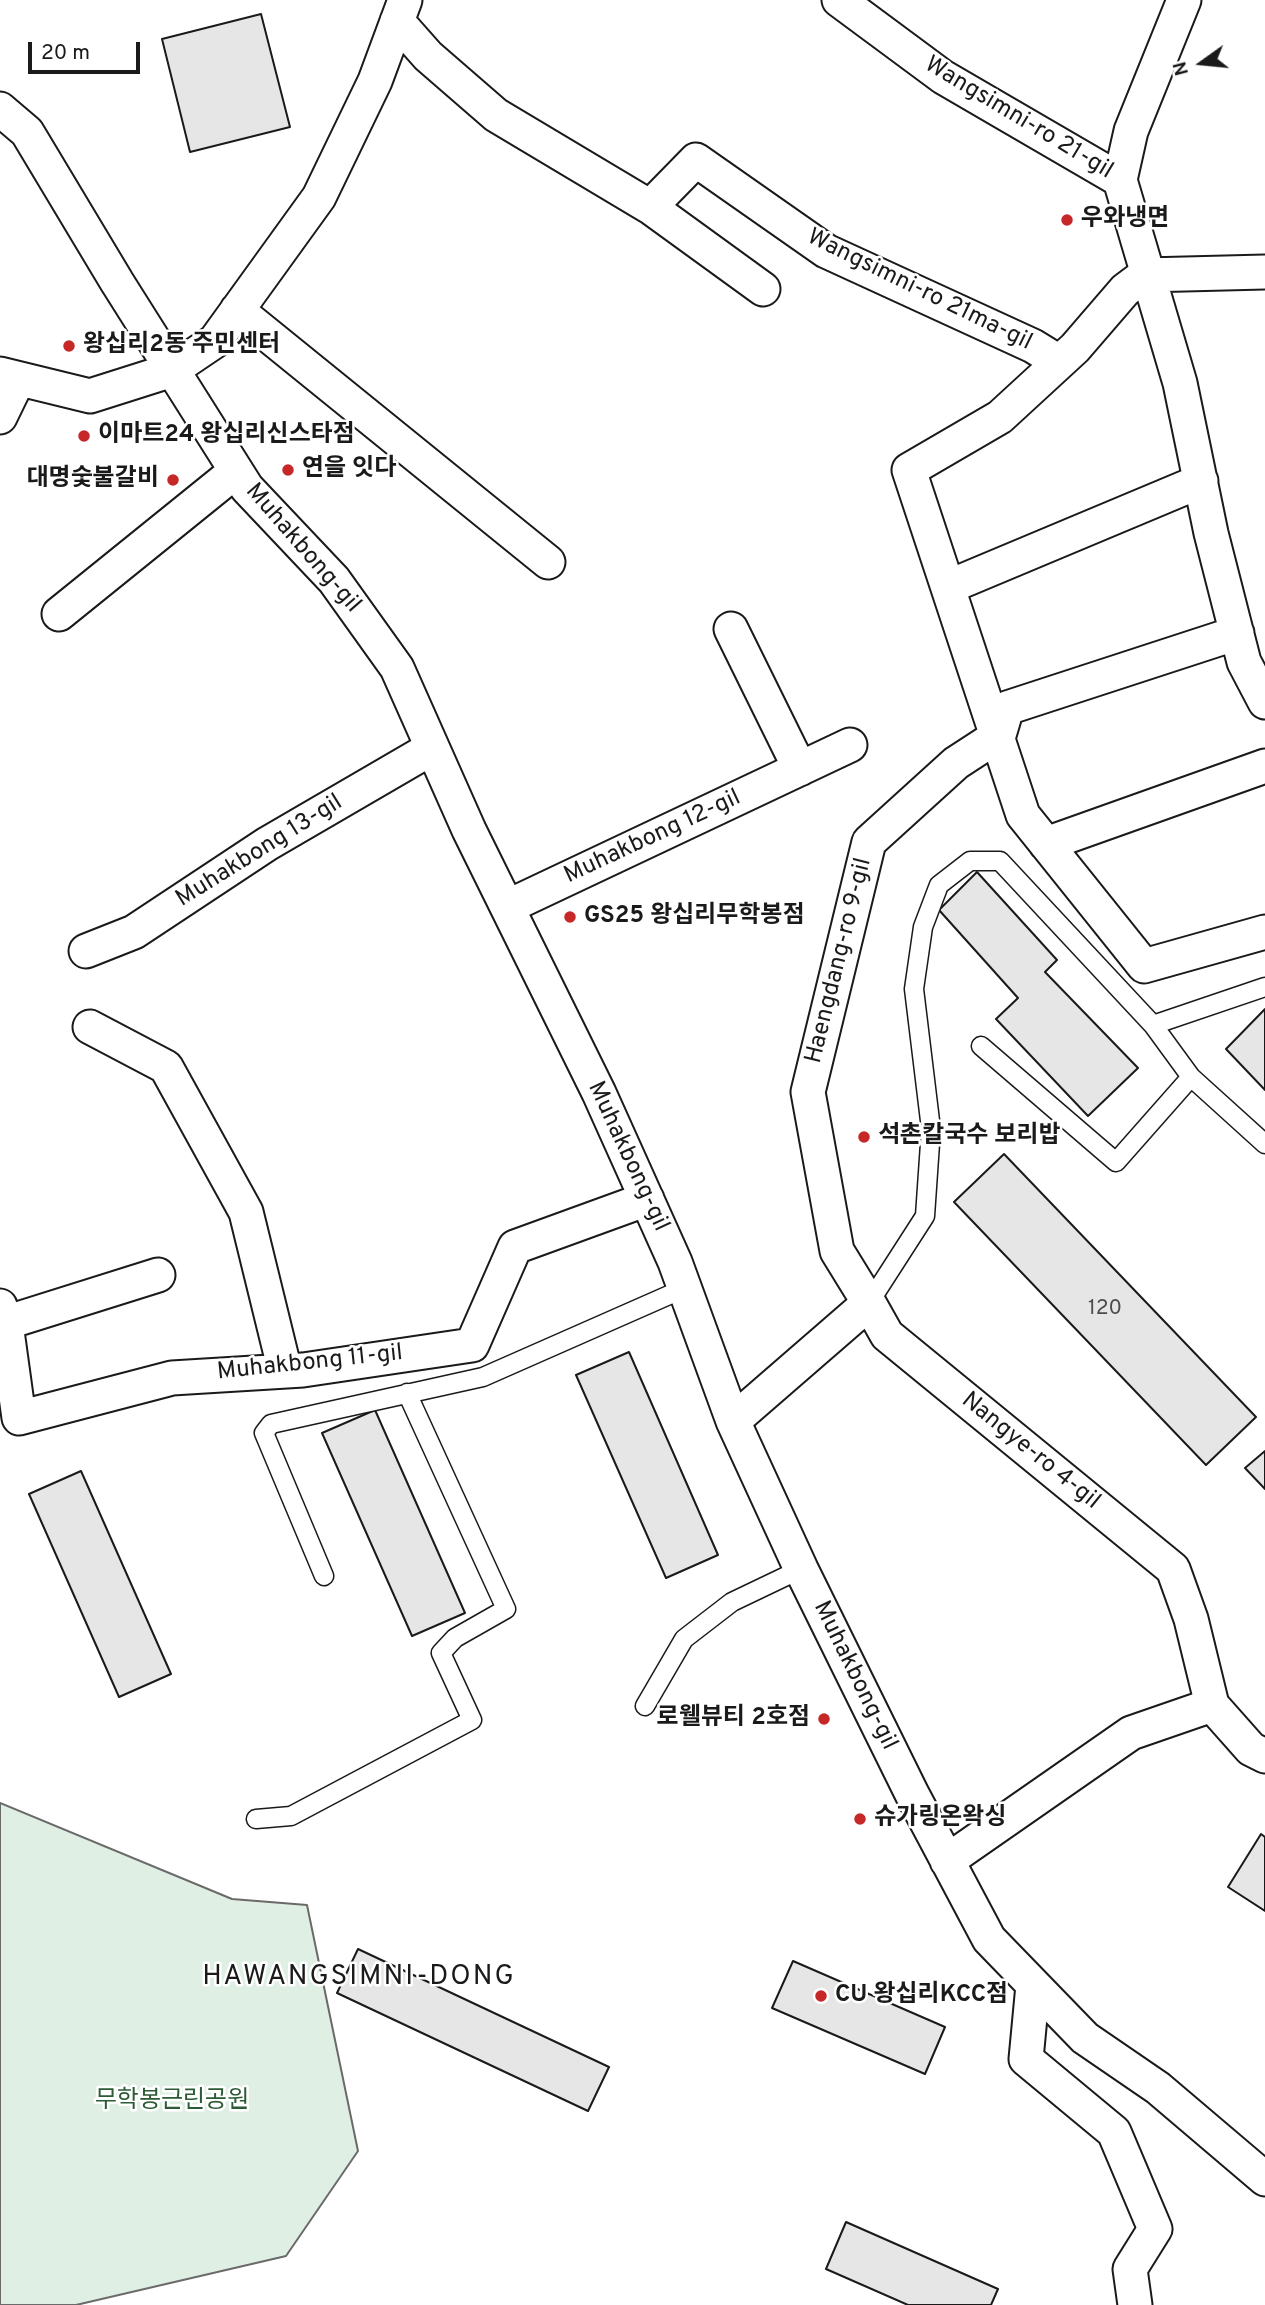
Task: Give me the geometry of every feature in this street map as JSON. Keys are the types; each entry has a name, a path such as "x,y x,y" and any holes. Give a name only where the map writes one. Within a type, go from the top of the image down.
{"street":[{"name":"Wangsimni-ro 21-gil","path":"839,0 943,77 1120,180 1145,275 1180,383 1244,662 1265,702"},
{"path":"1120,180 1132,131 1184,0"},
{"path":"401,10 428,55 496,115 650,207 763,289"},
{"path":"0,418 9,377 90,396 172,370 215,341 319,197 375,81 401,10"},
{"name":"Muhakbong-gil","path":"0,108 27,132 247,488 334,580 397,668 432,748 599,1093 647,1199 685,1288 733,1421 801,1569 947,1861 989,1939 1085,2038 1158,2088 1265,2179"},
{"name":"Wangsimni-ro 21ma-gil","path":"650,207 696,160 826,251 1033,346 1059,362"},
{"path":"1262,278 1145,275 1125,289 1059,362 1000,417 909,470 999,735 1023,815 1144,966 1265,932"},
{"path":"236,310 548,562"},
{"path":"59,614 236,471"},
{"path":"948,587 1201,481"},
{"path":"731,629 800,769"},
{"path":"999,735 1007,708 1237,633"},
{"name":"Haengdang-ro 9-gil","path":"869,1303 837,1251 808,1092 869,842 956,763 999,735"},
{"name":"Muhakbong 12-gil","path":"507,907 850,745"},
{"name":"Muhakbong 13-gil","path":"86,951 134,932 267,844 432,748"},
{"path":"1046,844 1265,766"},
{"path":"90,1027 166,1067 246,1212 285,1371"},
{"name":"Muhakbong 11-gil","path":"2,1315 19,1418 172,1378 285,1371 472,1345 515,1247 647,1199"},
{"path":"2,1315 158,1275"},
{"path":"733,1421 869,1303"},
{"name":"Nangye-ro 4-gil","path":"869,1303 887,1335 1173,1569 1191,1619 1212,1705 1251,1749 1265,1756"},
{"path":"947,1861 1131,1733 1212,1705"},
{"path":"1033,1985 1026,2059 1114,2132 1155,2229 1130,2269 1135,2305"}],"lane":[{"path":"869,1303 925,1216 931,1129 914,989 923,928 939,885 970,861 1000,861 1153,1025 1191,1077 1265,1144"},
{"path":"1153,1025 1265,987"},
{"path":"981,1046 1116,1162 1191,1077"},
{"path":"324,1576 264,1433 279,1420 484,1377 685,1288"},
{"path":"256,1819 291,1816 472,1720 441,1653 456,1638 506,1609 407,1393"},
{"path":"645,1706 684,1639 732,1602 801,1569"}],"green space":[{"name":"무학봉근린공원","path":"0,1803 232,1899 307,1905 358,2151 286,2256 76,2305 0,2305"}],"building":[{"path":"261,14 290,127 190,152 162,39"},
{"path":"977,872 1057,960 1045,972 1138,1068 1088,1116 996,1019 1018,998 939,910"},
{"path":"1265,1009 1265,1090 1226,1049"},
{"path":"1004,1154 1256,1417 1206,1465 954,1202"},
{"path":"629,1352 718,1555 666,1578 576,1375"},
{"path":"375,1410 465,1613 412,1636 322,1433"},
{"path":"1265,1451 1265,1489 1245,1468"},
{"path":"81,1471 171,1674 119,1697 29,1494"},
{"path":"1261,1834 1265,1837 1265,1911 1228,1887"},
{"path":"358,1949 609,2067 588,2111 337,1993"},
{"path":"793,1961 945,2027 925,2074 772,2008"},
{"path":"846,2222 998,2289 991,2305 908,2305 826,2269"}],"place":[{"name":"우와냉면","path":"1067,220"},
{"name":"왕십리2동 주민센터","path":"69,346"},
{"name":"이마트24 왕십리신스타점","path":"84,436"},
{"name":"연을 잇다","path":"288,470"},
{"name":"대명숯불갈비","path":"173,480"},
{"name":"GS25 왕십리무학봉점","path":"570,917"},
{"name":"석촌칼국수 보리밥","path":"864,1137"},
{"name":"로웰뷰티 2호점","path":"824,1719"},
{"name":"슈가링온왁싱","path":"860,1819"},
{"name":"CU 왕십리KCC점","path":"821,1996"}],"district":[{"name":"HAWANGSIMNI-DONG","path":"359,1978"}]}
